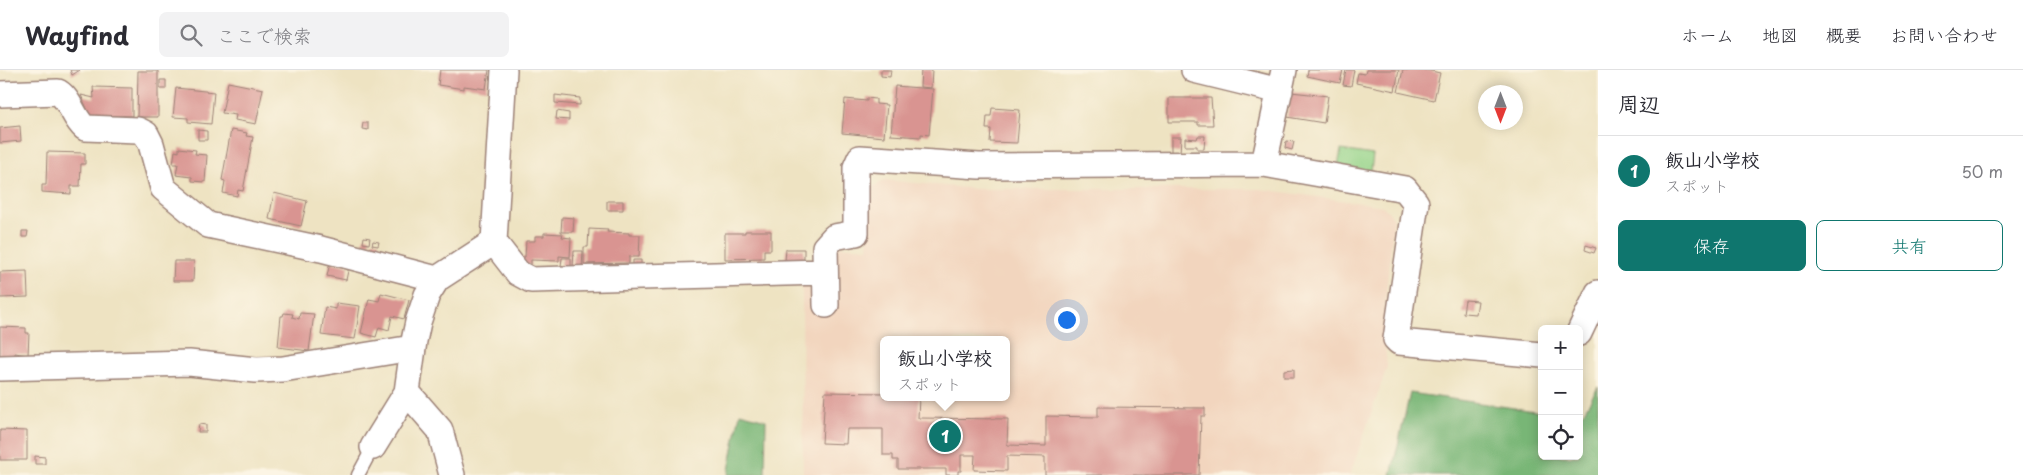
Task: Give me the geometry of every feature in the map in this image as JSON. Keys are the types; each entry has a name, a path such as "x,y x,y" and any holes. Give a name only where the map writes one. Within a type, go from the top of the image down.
{"street":[{"path":"504,70 494,242 518,273 531,280 824,272"},
{"path":"1194,70 1282,80 1264,164"},
{"path":"0,94 58,92 65,96 79,123 84,128 138,130 146,134 151,144 163,188 208,225 321,249 437,279"},
{"path":"826,305 825,247 834,237 856,233 856,167 860,158 979,166 1264,164 1404,189 1416,203 1396,339 1399,342 1538,355"},
{"path":"373,447 407,392 412,348 427,295 437,279 494,242"},
{"path":"1588,324 1598,293"},
{"path":"0,368 189,363 256,370 283,369 412,348"},
{"path":"407,392 440,430 452,475"}],"lane":[{"path":"358,475 373,447"}],"shaded area":[{"path":"884,180 976,189 1260,189 1383,206 1394,218 1383,323 1387,367 1350,475 803,475 802,283 837,246 868,248 872,188"}],"green space":[{"path":"1341,150 1373,155 1371,171 1338,166"},
{"path":"1598,387 1598,475 1391,475 1410,393 1538,411 1538,460 1583,460 1583,413"},
{"path":"740,413 766,420 765,475 728,475"}],"building":[{"path":"70,70 80,70 72,75"},
{"path":"440,70 489,70 486,89 464,86 464,89 438,85"},
{"path":"881,70 891,70 890,77 881,76"},
{"path":"921,70 932,70 931,88 920,87"},
{"path":"1308,70 1343,70 1340,83 1307,76"},
{"path":"1346,70 1354,70 1351,86 1343,85"},
{"path":"1366,70 1399,70 1395,91 1356,83 1358,73 1365,74"},
{"path":"1403,70 1427,70 1440,73 1434,100 1398,92"},
{"path":"138,71 158,71 158,117 137,117"},
{"path":"160,80 166,80 166,89 160,89"},
{"path":"228,82 263,89 256,124 235,120 236,115 222,113"},
{"path":"895,86 933,89 929,135 921,134 921,137 891,135"},
{"path":"93,87 132,88 132,116 90,116 81,95 94,98"},
{"path":"176,88 214,92 211,124 188,122 188,118 173,117"},
{"path":"1291,92 1328,96 1324,123 1287,117"},
{"path":"555,95 580,98 580,105 555,103"},
{"path":"867,98 876,99 876,104 887,105 884,137 842,133 845,99 867,101"},
{"path":"1169,98 1211,98 1213,125 1198,125 1198,122 1169,122"},
{"path":"992,108 1020,110 1017,143 990,142 991,129 986,129 987,116 991,116"},
{"path":"557,111 569,113 569,120 556,119"},
{"path":"363,123 368,123 368,130 362,129"},
{"path":"20,126 21,141 0,143 0,128"},
{"path":"198,130 207,131 207,140 198,140"},
{"path":"231,130 247,133 246,136 253,137 243,191 238,190 237,196 223,193 225,181 222,180"},
{"path":"1198,136 1205,136 1204,149 1197,149 1197,146 1185,146 1185,138 1197,139"},
{"path":"1171,137 1181,137 1180,153 1171,152"},
{"path":"1286,141 1294,142 1292,150 1285,148"},
{"path":"179,148 196,150 195,154 207,155 205,182 192,181 192,177 176,175 178,164 173,164 175,151 179,152"},
{"path":"47,152 85,153 85,164 81,164 80,186 71,186 71,194 42,192 42,185 46,185"},
{"path":"274,193 307,201 301,226 269,219"},
{"path":"607,201 623,201 623,210 607,210"},
{"path":"562,217 574,218 573,232 561,232"},
{"path":"589,229 640,235 639,257 629,257 629,263 584,264 584,247 588,247"},
{"path":"22,231 28,231 27,237 22,237"},
{"path":"745,231 771,231 771,250 764,250 764,258 725,259 725,233 745,233"},
{"path":"544,233 563,234 562,237 571,238 570,257 559,256 559,261 531,260 531,265 521,265 522,257 525,257 526,241 535,241 535,236 544,236"},
{"path":"364,237 370,238 369,244 363,243"},
{"path":"373,241 379,242 378,246 372,245"},
{"path":"1586,245 1596,248 1594,253 1585,250"},
{"path":"786,249 804,249 804,262 785,261"},
{"path":"574,251 583,251 582,268 573,267"},
{"path":"562,258 571,258 571,267 561,266"},
{"path":"633,260 641,260 641,264 633,265"},
{"path":"174,261 194,261 193,281 173,281"},
{"path":"330,262 349,266 346,280 327,276"},
{"path":"27,271 28,297 0,298 0,272"},
{"path":"381,293 409,300 404,319 392,316 389,330 379,327 376,337 361,333 369,299 379,301"},
{"path":"1465,300 1478,301 1476,314 1463,313"},
{"path":"336,303 360,306 355,339 321,335 325,307 336,309"},
{"path":"284,313 293,314 292,317 299,319 300,313 314,314 309,351 278,347 281,316"},
{"path":"0,327 26,328 26,333 29,333 28,355 15,353 15,357 0,355"},
{"path":"1294,369 1294,377 1284,377 1284,370"},
{"path":"825,392 880,393 880,401 919,401 918,418 1008,419 1007,445 1046,446 1046,416 1098,417 1098,407 1205,408 1205,416 1201,416 1199,475 1045,475 1045,457 1007,456 1007,471 974,470 975,455 961,455 961,471 958,471 958,475 946,475 946,469 898,469 898,460 893,460 893,455 883,455 883,429 847,429 846,444 822,443"},
{"path":"199,424 206,425 206,432 198,432"},
{"path":"0,430 27,431 27,460 0,460"},
{"path":"35,456 45,457 45,464 35,464"}],"place":[{"name":"飯山小学校","path":"945,436"}]}
